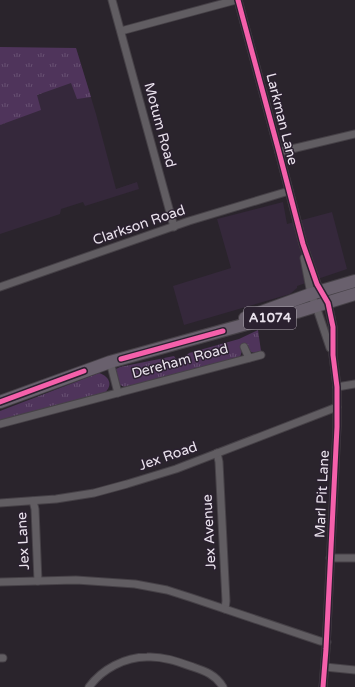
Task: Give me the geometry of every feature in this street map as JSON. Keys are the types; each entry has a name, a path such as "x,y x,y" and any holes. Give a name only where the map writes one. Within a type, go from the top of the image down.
{"highway":[{"name":"Dereham Road","path":"188,340 316,292 355,282"},
{"name":"Dereham Road","path":"0,402 110,362 322,305 355,294"}],"street":[{"name":"Motum Road","path":"112,0 174,226"},
{"path":"121,31 237,0"},
{"name":"Larkman Lane","path":"237,0 316,292 322,305"},
{"path":"279,152 355,134"},
{"name":"Clarkson Road","path":"0,287 174,226 289,191"},
{"name":"Larkman Lane","path":"303,244 311,268 316,292"},
{"path":"316,292 322,305"},
{"name":"Marl Pit Lane","path":"322,305 333,327 332,354"},
{"name":"Marl Pit Lane","path":"322,305 337,387 327,642 323,687"},
{"name":"Dereham Road","path":"244,347 249,358"},
{"name":"Dereham Road","path":"0,424 261,355"},
{"name":"Dereham Road","path":"110,362 118,392"},
{"path":"337,387 355,384"},
{"name":"Jex Road","path":"0,503 33,501 94,493 176,469 337,407"},
{"name":"Jex Avenue","path":"217,453 220,470 226,601 225,609"},
{"name":"Jex Lane","path":"33,501 35,509 38,581"},
{"path":"330,558 355,558"},
{"path":"0,582 95,580 135,584 167,590 320,641 327,642"},
{"path":"88,687 103,672 119,663 147,657 178,662 199,669 216,677 223,687"},
{"path":"325,667 355,670"}],"shaded area":[{"path":"0,48 76,48 96,114 116,189 137,182 139,189 85,206 83,202 61,209 60,214 0,234"},
{"path":"283,202 287,224 332,212 347,269 297,286 297,288 290,294 184,325 173,286 231,268 217,219"}],"green space":[{"path":"0,47 76,48 91,97 77,99 71,83 37,95 41,110 0,125"},
{"path":"258,330 261,351 242,351 240,357 126,387 120,385 116,381 116,369 120,367 174,356 176,359 186,356 189,353 239,339"},
{"path":"99,373 106,377 109,382 108,388 103,394 0,421 0,411"}],"cycle path":[{"path":"238,0 303,244 317,284 328,303 333,327 333,355 337,387 337,427 323,687"},
{"path":"121,359 223,331"},
{"path":"0,402 84,371"}]}
